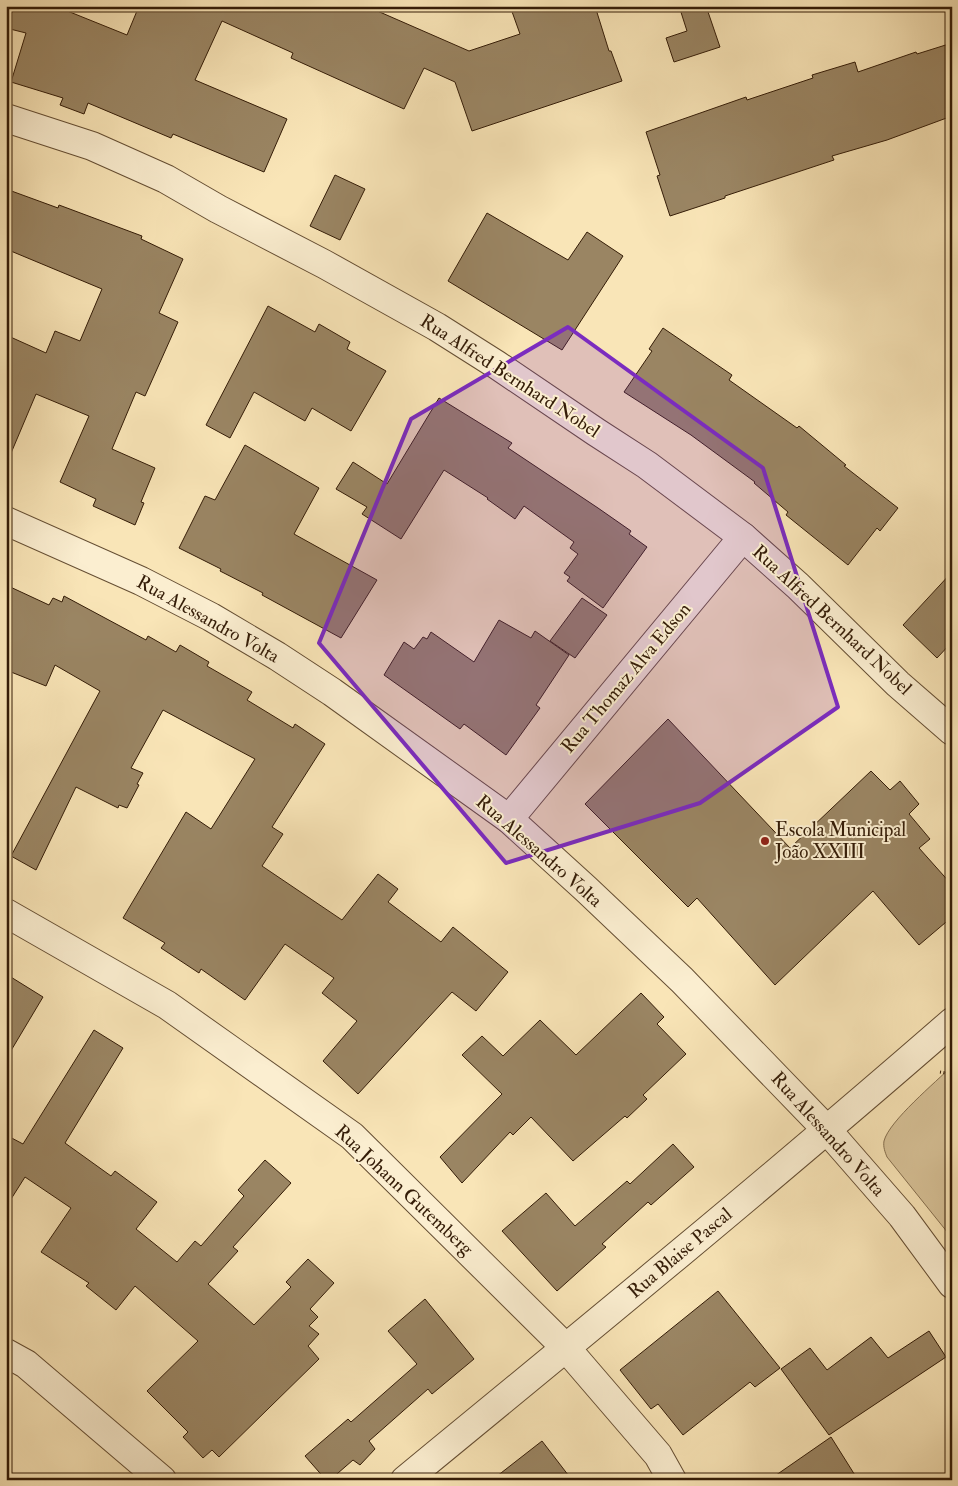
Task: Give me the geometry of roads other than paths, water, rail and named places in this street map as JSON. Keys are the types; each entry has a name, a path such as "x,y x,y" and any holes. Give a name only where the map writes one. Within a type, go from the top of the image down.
{"street":[{"name":"Rua Alfred Bernhard Nobel","path":"6,118 92,146 166,179 437,327 647,465 743,537 798,586 898,684 952,731"},
{"name":"Rua Alessandro Volta","path":"6,521 141,581 277,656 332,692 509,820 586,889 682,980 827,1130 902,1216 952,1284"},
{"name":"Rua Thomaz Alva Edson","path":"509,820 743,537"},
{"name":"Rua Johann Gutemberg","path":"6,913 167,1005 352,1136 566,1348 658,1455 672,1480"},
{"name":"Rua Blaise Pascal","path":"405,1480 827,1130 952,1022"},
{"path":"6,1353 26,1364 162,1480"}],"place":[{"name":"Escola Municipal João XXIII","path":"765,841"}]}
